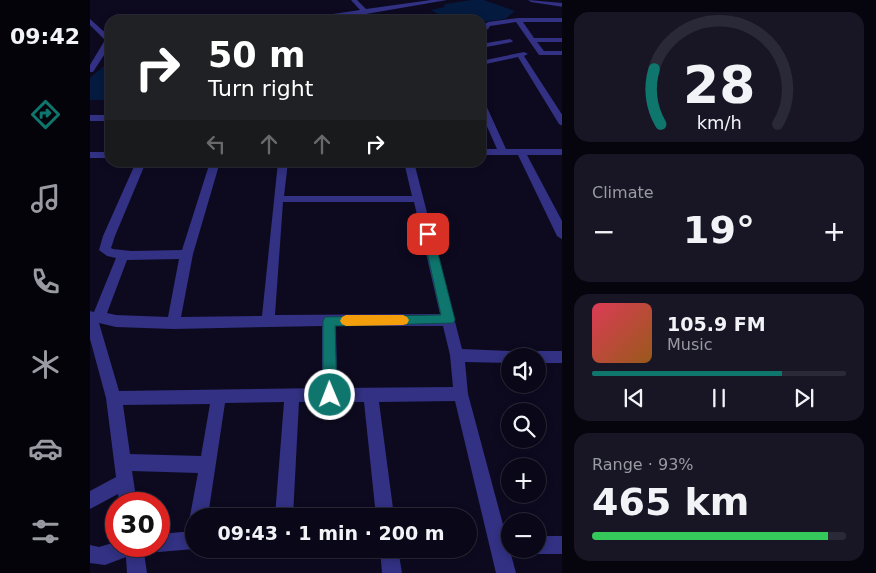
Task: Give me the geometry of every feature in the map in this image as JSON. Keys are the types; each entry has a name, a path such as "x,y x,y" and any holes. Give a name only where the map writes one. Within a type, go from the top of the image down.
{"street":[{"path":"354,0 366,12"},
{"path":"340,15 444,0"},
{"path":"532,0 562,6"},
{"path":"518,20 542,53 562,53"},
{"path":"486,28 488,24 518,20 562,20"},
{"path":"90,21 105,35"},
{"path":"532,40 562,40"},
{"path":"486,45 510,41"},
{"path":"90,70 105,49"},
{"path":"486,63 522,54 562,124"},
{"path":"549,101 562,101"},
{"path":"486,114 503,152"},
{"path":"90,118 105,118"},
{"path":"486,152 562,152"},
{"path":"521,152 562,236"},
{"path":"90,155 105,155"},
{"path":"139,167 105,250 108,253 123,255 187,254"},
{"path":"173,323 187,254 213,167"},
{"path":"268,321 282,167"},
{"path":"411,167 457,355 461,394 501,532"},
{"path":"278,199 420,200"},
{"path":"123,255 94,318 114,398 126,492"},
{"path":"94,318 116,321 173,323 448,320"},
{"path":"329,321 330,395"},
{"path":"457,355 501,356"},
{"path":"546,357 562,357"},
{"path":"372,394 384,508"},
{"path":"114,398 461,394"},
{"path":"285,508 292,395"},
{"path":"199,508 219,396"},
{"path":"122,462 207,465"},
{"path":"90,500 125,481"},
{"path":"170,542 185,541"},
{"path":"546,546 562,545"},
{"path":"91,556 105,555"},
{"path":"134,557 136,573"},
{"path":"390,558 392,573"},
{"path":"505,558 506,573"}],"water":[{"path":"484,0 515,11 505,19 486,21 486,15 440,15 431,10 445,7 444,5"},
{"path":"105,65 105,100 90,100 90,78"}],"slow traffic":[{"path":"346,321 403,320"}],"route":[{"path":"330,395 329,321 448,320 428,234"}]}
